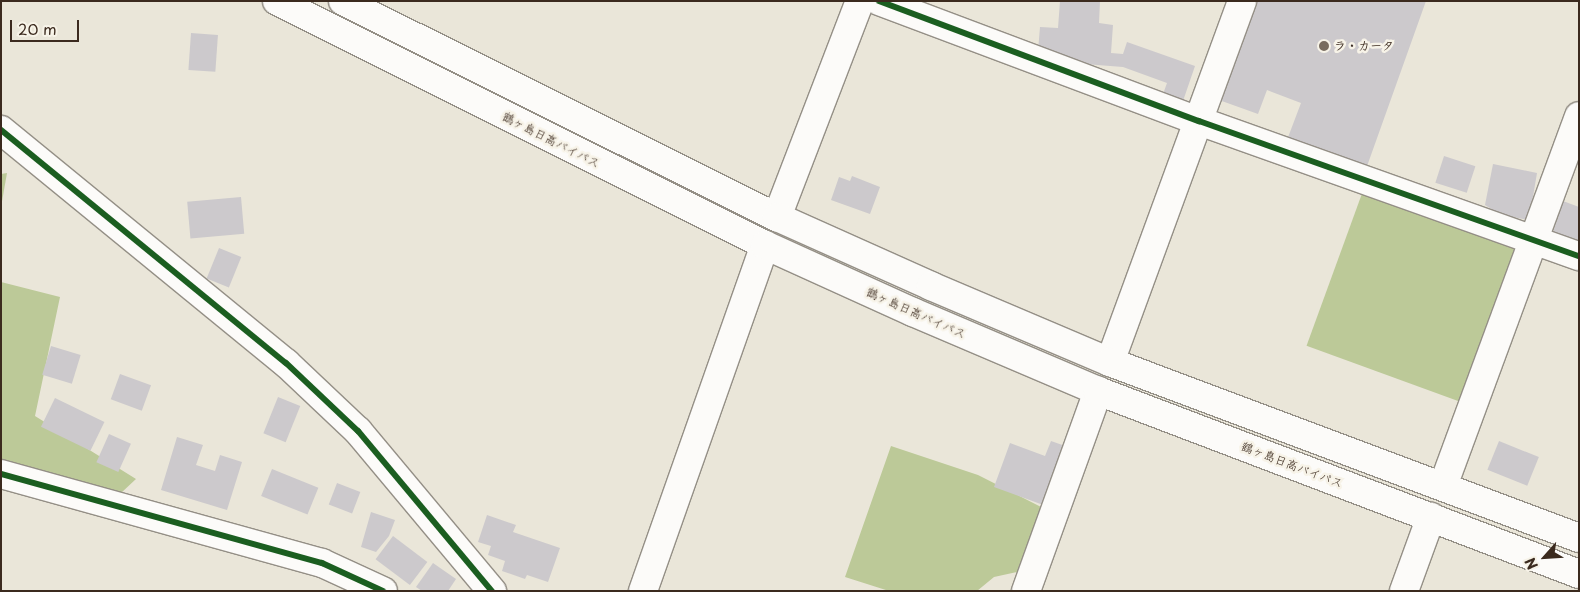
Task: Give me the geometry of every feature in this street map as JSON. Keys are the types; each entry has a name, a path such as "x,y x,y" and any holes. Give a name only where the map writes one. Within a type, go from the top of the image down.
{"main road":[{"name":"鶴ヶ島日高バイパス","path":"277,1 765,245 1098,391 1579,574"},
{"path":"343,1 777,217 1110,362 1579,538"},
{"path":"777,217 860,1"},
{"path":"879,1 1199,121 1579,256"},
{"path":"1110,362 1242,1"},
{"path":"1443,486 1579,116"},
{"path":"1,130 286,363 358,431 492,591"},
{"path":"642,591 765,245"},
{"path":"1026,591 1098,391"},
{"path":"1,474 322,562 382,591"},
{"path":"1404,591 1430,517"}],"green space":[{"path":"7,173 1,207 1,174"},
{"path":"1364,188 1524,246 1466,404 1307,346"},
{"path":"1,282 60,297 35,416 136,479 121,493 1,465"},
{"path":"891,446 978,475 1045,509 1022,571 994,577 977,591 889,591 845,577"}],"building":[{"path":"1060,1 1100,1 1099,23 1113,25 1111,53 1123,54 1127,42 1195,66 1183,101 1163,94 1167,83 1123,67 1059,62 1059,53 1038,51 1040,27 1058,28"},
{"name":"ラ・カータ","path":"1254,1 1426,1 1366,169 1287,140 1301,103 1267,90 1258,114 1219,100"},
{"path":"191,33 218,35 215,72 188,70"},
{"path":"1444,156 1475,166 1467,193 1435,183"},
{"path":"1493,164 1537,173 1529,220 1501,215 1485,205"},
{"path":"852,176 880,187 870,214 831,200 839,177 850,181"},
{"path":"241,197 244,234 190,239 187,202"},
{"path":"1563,201 1579,207 1579,242 1553,232"},
{"path":"219,248 241,257 229,288 207,279"},
{"path":"51,346 81,355 72,384 42,375"},
{"path":"120,374 151,385 142,411 111,399"},
{"path":"278,397 300,406 286,442 263,433"},
{"path":"55,398 104,422 90,451 41,427"},
{"path":"109,434 131,444 118,472 96,462"},
{"path":"177,437 203,445 196,465 215,471 220,455 242,462 227,510 161,490"},
{"path":"1051,441 1068,447 1046,506 994,487 1010,443 1045,456"},
{"path":"1499,441 1539,457 1527,486 1487,470"},
{"path":"272,469 318,488 307,515 261,496"},
{"path":"337,483 360,492 352,513 329,504"},
{"path":"371,512 395,520 389,536 376,552 361,547"},
{"path":"487,515 516,525 513,532 560,548 548,582 527,575 525,579 502,571 505,561 488,555 491,546 478,542"},
{"path":"393,536 427,562 410,585 376,559"},
{"path":"433,563 456,579 448,591 422,591 416,587"}],"cycle path":[{"path":"879,1 1199,121 1579,256"},
{"path":"1,130 286,363 358,431 492,591"},
{"path":"1,474 322,563 383,591"}],"place":[{"name":"ラ・カータ","path":"1324,46"}]}
